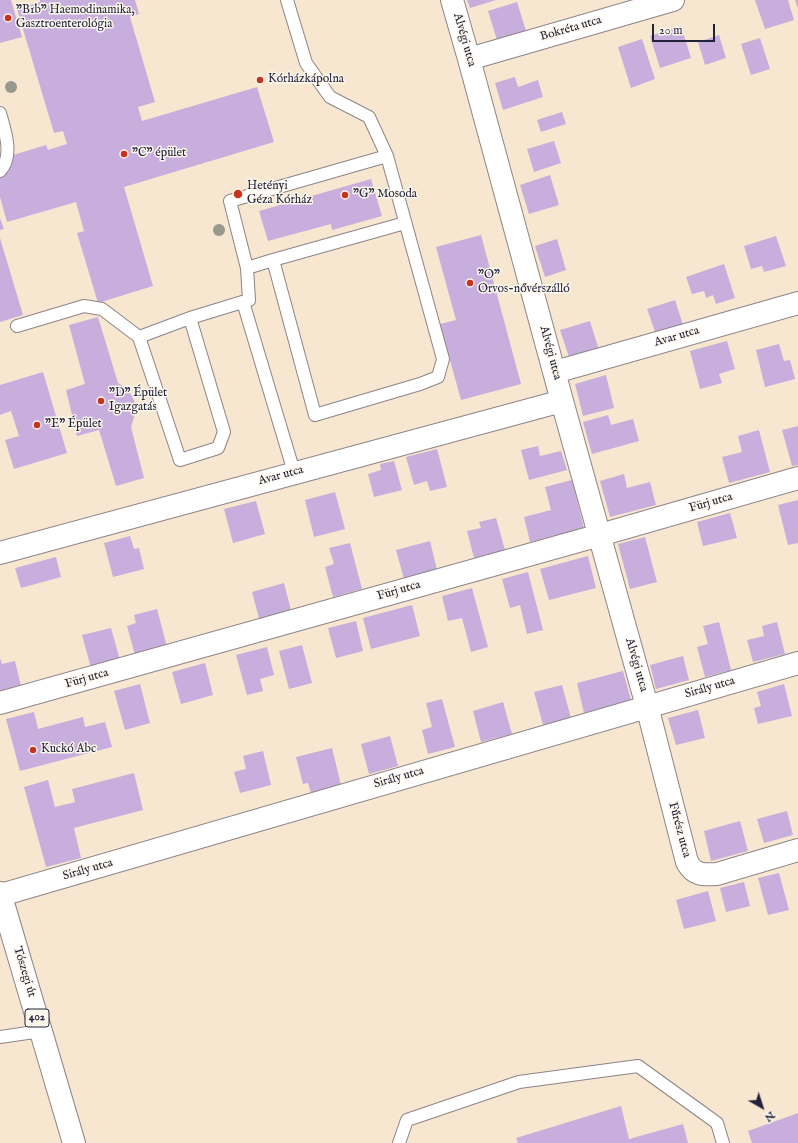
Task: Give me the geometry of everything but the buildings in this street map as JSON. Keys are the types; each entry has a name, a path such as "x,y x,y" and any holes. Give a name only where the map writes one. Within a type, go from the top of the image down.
{"street":[{"name":"Alvégi utca","path":"452,0 647,706"},
{"name":"Bokréta utca","path":"469,58 673,0"},
{"name":"Avar utca","path":"555,372 798,303"},
{"name":"Avar utca","path":"0,553 294,472 562,401"},
{"name":"Fürj utca","path":"0,703 798,478"},
{"name":"Sirály utca","path":"0,894 798,663"},
{"name":"Fűrész utca","path":"647,706 687,862 691,870 703,875 716,874 798,850"},
{"name":"Tószegi út","path":"0,894 74,1143"}],"lane":[{"path":"273,260 315,415 420,384 438,377 443,359 387,156 369,117 330,97 306,63 288,0"},
{"path":"0,113 8,152 4,167 0,171"},
{"path":"139,337 190,318 249,300 247,268 230,200 387,156"},
{"path":"247,268 405,223"},
{"path":"243,302 294,472"},
{"path":"17,326 84,306 102,309 139,337 180,460 218,448 224,432 190,318"},
{"path":"0,1037 41,1030"},
{"path":"399,1143 407,1120 519,1082 638,1066 717,1123 723,1143"}],"place":[{"name":"\"B1b\" Haemodinamika, Gasztroenterológia","path":"8,18"},
{"name":"Kórházkápolna","path":"260,80"},
{"name":"\"C\" épület","path":"124,154"},
{"name":"Hetényi Géza Kórház","path":"238,194"},
{"name":"\"G\" Mosoda","path":"345,195"},
{"name":"\"O\" Orvos-nővérszálló","path":"470,283"},
{"name":"\"D\" Épület Igazgatás","path":"101,401"},
{"name":"\"E\" Épület","path":"37,425"},
{"name":"Kuckó Abc","path":"33,750"}]}
